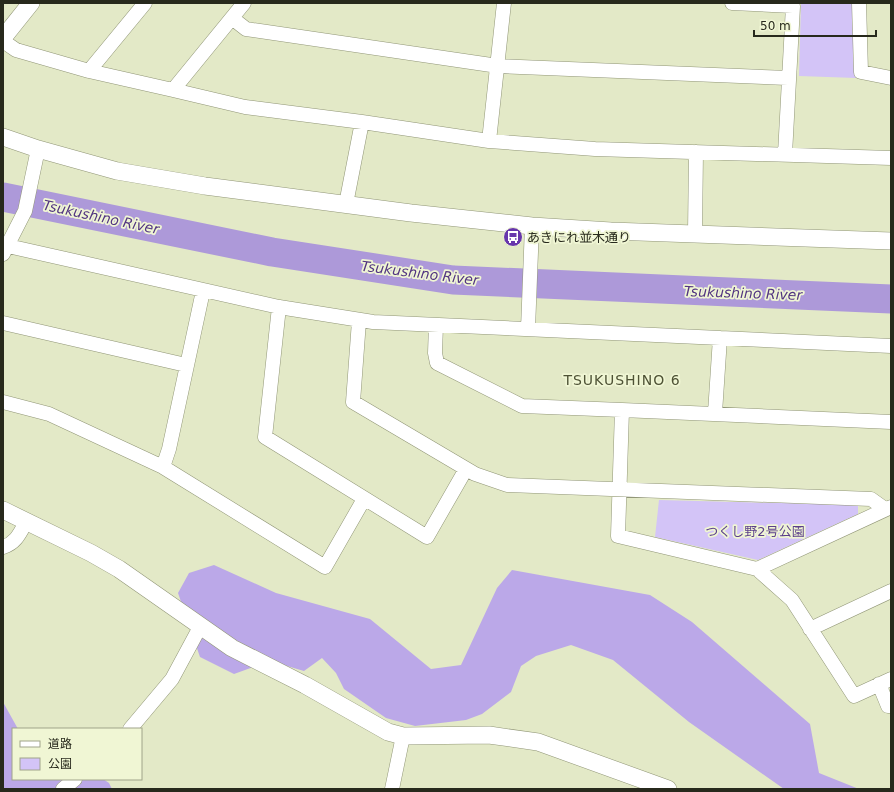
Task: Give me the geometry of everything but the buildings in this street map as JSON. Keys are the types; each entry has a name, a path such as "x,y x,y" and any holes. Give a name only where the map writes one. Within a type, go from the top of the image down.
{"street":[{"path":"3,38 31,3"},
{"path":"89,71 145,3"},
{"path":"173,90 244,3"},
{"path":"489,141 504,3"},
{"path":"732,3 793,6 785,154"},
{"path":"859,3 861,72 891,78"},
{"path":"232,18 246,29 498,66 788,78"},
{"path":"3,41 16,50 89,71 245,106 489,141 595,149 891,158"},
{"path":"346,204 362,122"},
{"path":"3,137 38,149 117,171 205,186 532,226 794,239 891,242"},
{"path":"38,149 25,211 5,250 279,307 359,320 436,325 891,346"},
{"path":"695,234 696,152"},
{"path":"528,329 532,226"},
{"path":"163,467 169,449 203,291"},
{"path":"279,307 265,437 427,537 466,469"},
{"path":"359,320 354,402 475,474 507,485 871,499 888,508"},
{"path":"3,323 186,366"},
{"path":"436,325 435,354 437,362 522,406 715,413 891,422"},
{"path":"715,413 720,338"},
{"path":"3,402 49,414 163,467 325,567 364,499"},
{"path":"622,410 618,536 757,569 792,600 854,696 885,681 888,706 891,706"},
{"path":"757,569 888,508"},
{"path":"3,510 91,553 119,570 200,627 249,658 305,685 388,732 403,736 489,735 538,742 668,789"},
{"path":"3,546 10,544 19,536 26,522"},
{"path":"810,629 891,591"},
{"path":"131,728 172,679 200,627"},
{"path":"392,789 403,736"},
{"path":"63,789 75,780"}],"green space":[{"path":"801,3 856,3 856,78 799,76"},
{"name":"つくし野2号公園","path":"659,500 858,505 858,514 758,560 655,537"}],"shaded area":[{"path":"214,565 276,593 370,619 431,669 461,665 497,588 512,570 650,595 692,622 810,724 819,773 859,789 784,789 689,722 613,660 571,645 536,656 521,666 511,692 482,714 466,720 415,726 386,718 344,689 336,673 322,658 304,671 270,661 234,674 200,657 178,593 189,573"},
{"path":"3,702 17,728 12,728 12,780 104,780 109,783 112,789 3,789"}],"waterway":[{"name":"Tsukushino River","path":"3,197 272,252 453,280 891,299"}],"place":[{"name":"あきにれ並木通り","path":"513,237"}],"district":[{"name":"TSUKUSHINO 6","path":"622,380"}]}
